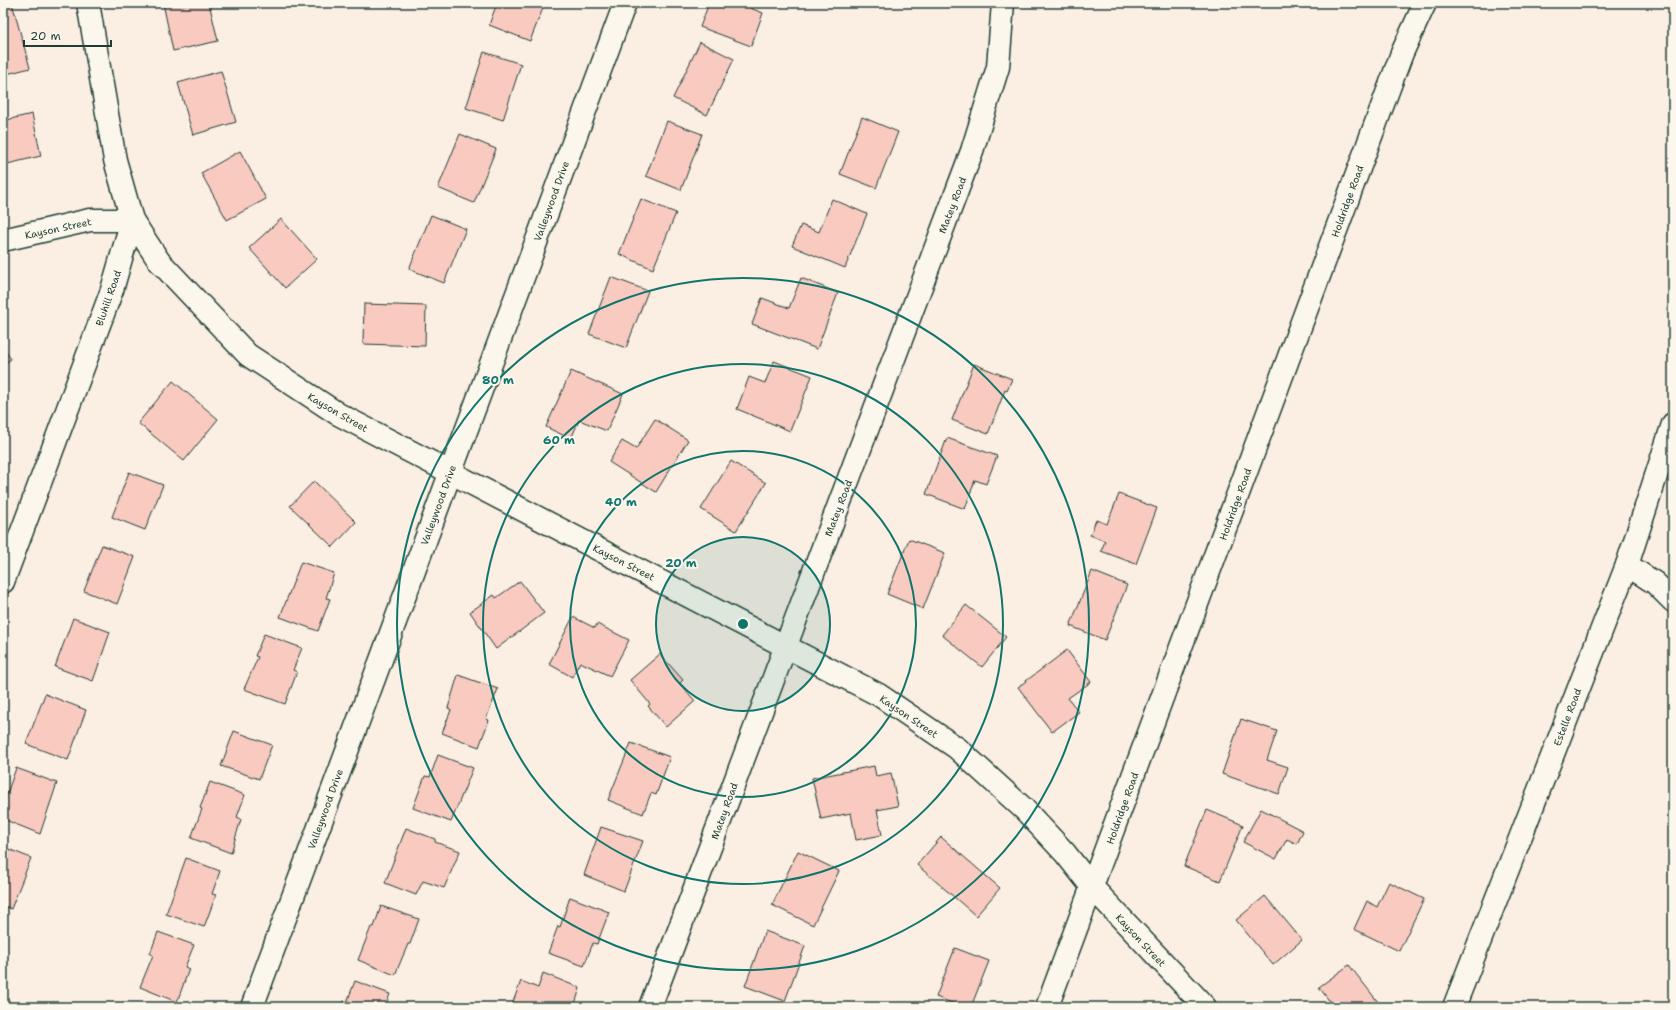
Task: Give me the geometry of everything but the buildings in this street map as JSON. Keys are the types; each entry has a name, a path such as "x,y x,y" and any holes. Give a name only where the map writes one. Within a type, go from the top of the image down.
{"street":[{"path":"88,3 115,160 132,220"},
{"name":"Valleywood Drive","path":"252,1007 625,3"},
{"name":"Matey Road","path":"650,1007 972,151 998,67 1003,3"},
{"name":"Holdridge Road","path":"1047,1007 1402,53 1425,3"},
{"name":"Kayson Street","path":"3,240 90,220 132,220 159,261 248,355 338,414 786,645 879,695 957,748 1024,809 1066,854 1092,887 1204,1007"},
{"name":"Bluhill Road","path":"3,582 112,290 132,220"},
{"name":"Estelle Road","path":"1454,1007 1627,565 1673,424"},
{"path":"1627,565 1655,583 1673,601"}]}
